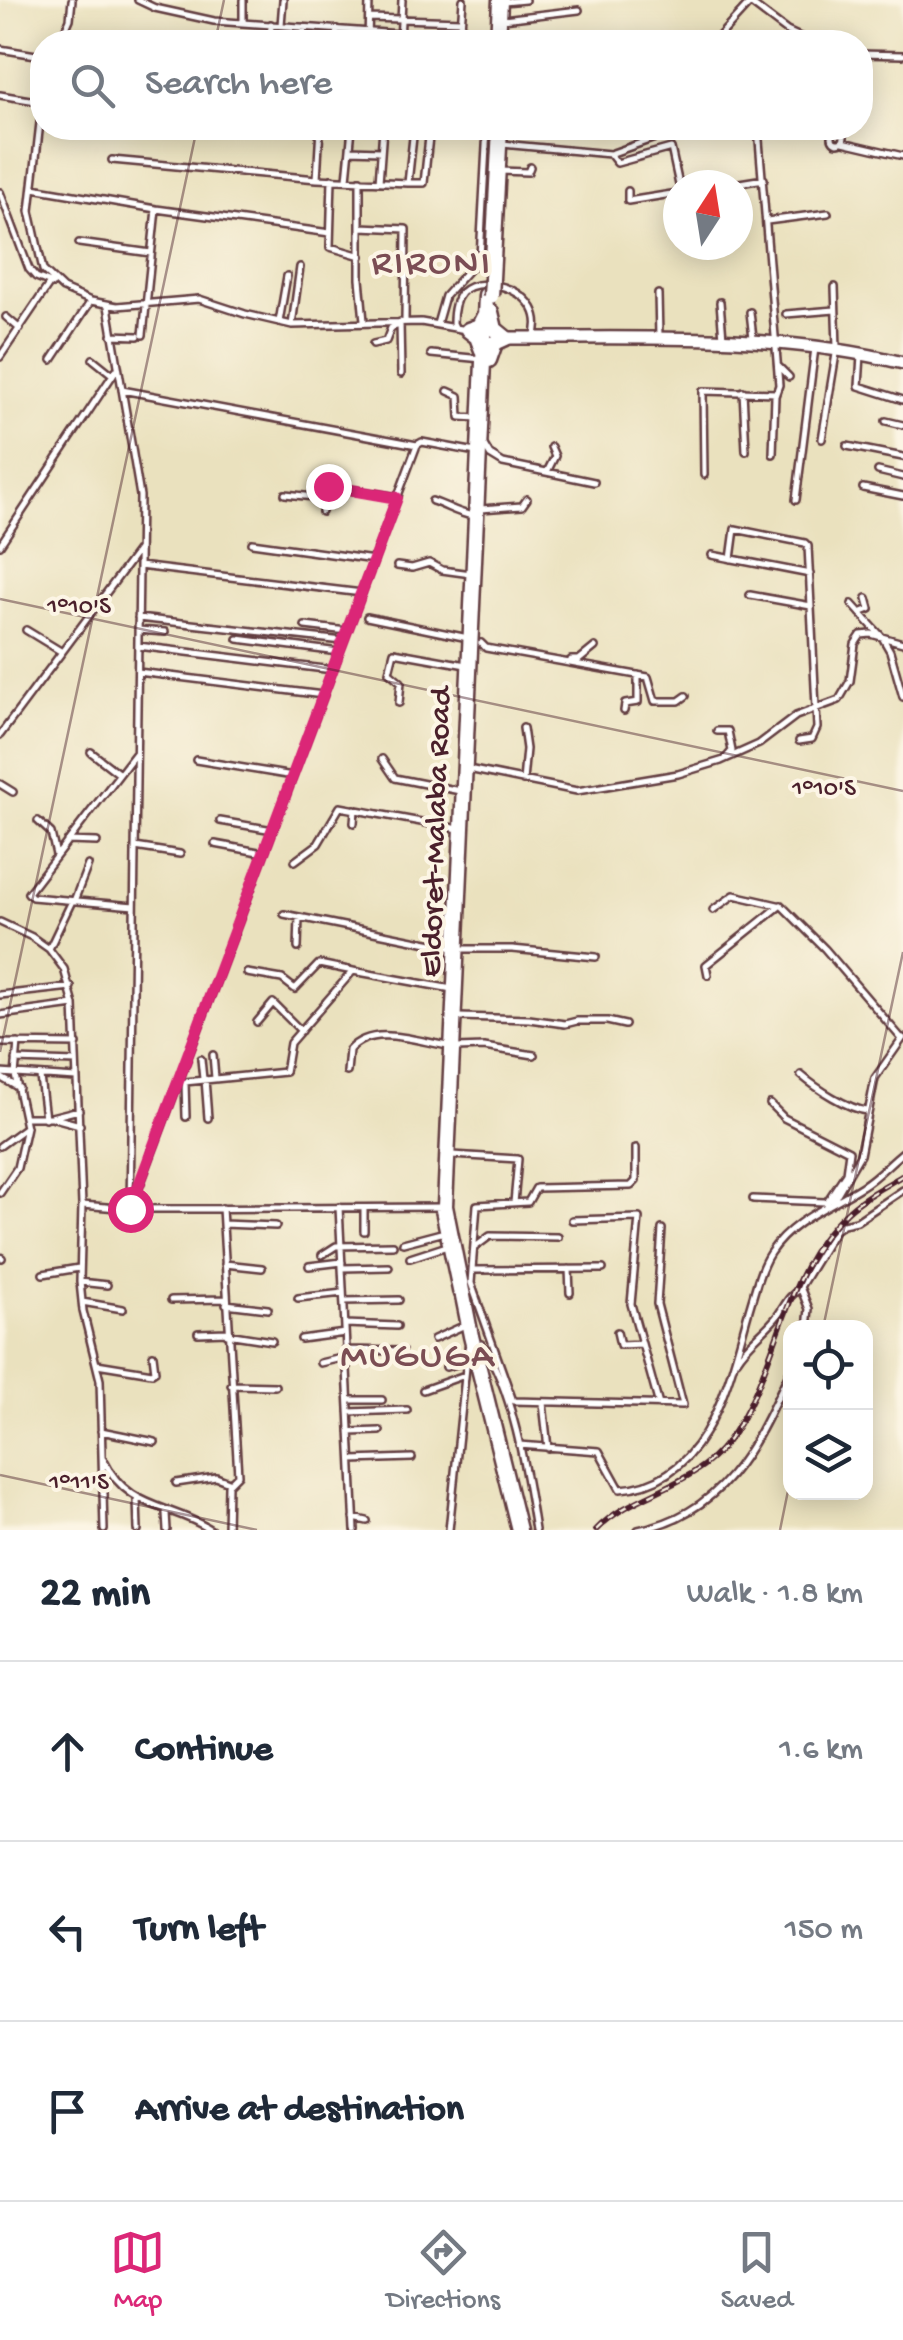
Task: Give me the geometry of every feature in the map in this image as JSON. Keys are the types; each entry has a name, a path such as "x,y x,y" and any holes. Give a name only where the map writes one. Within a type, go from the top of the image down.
{"highway":[{"path":"500,1 500,30"},
{"path":"498,30 500,1"},
{"name":"Eldoret-Malaba Road","path":"490,279 494,140"},
{"name":"Eldoret-Malaba Road","path":"499,140 474,574 475,641 469,665 463,791 458,1017 441,1207 519,1530"},
{"path":"462,329 481,323 488,301"},
{"path":"485,360 492,346 506,338 495,329 488,301"},
{"path":"462,329 480,341 485,360"},
{"name":"Eldoret-Malaba Road","path":"482,449 485,360"},
{"name":"Eldoret-Malaba Road","path":"478,513 475,641 454,989 454,1236 527,1530"}],"main road":[{"path":"506,338 776,342 862,352 903,363"}],"street":[{"path":"63,30 72,0"},
{"path":"138,0 202,19 336,30"},
{"path":"242,22 243,0"},
{"path":"281,25 282,0"},
{"path":"368,30 369,0"},
{"path":"400,30 402,0"},
{"path":"461,30 462,0"},
{"path":"500,1 525,0"},
{"path":"724,30 748,1 787,30"},
{"path":"503,19 579,10"},
{"path":"369,18 401,16 461,21"},
{"path":"528,16 542,20"},
{"path":"271,24 271,30"},
{"path":"0,49 30,54"},
{"path":"873,54 903,55"},
{"path":"0,96 30,102"},
{"path":"39,140 30,211 43,270 60,286"},
{"path":"317,179 319,140"},
{"path":"347,180 351,140"},
{"path":"380,182 383,140"},
{"path":"408,183 413,140"},
{"path":"112,160 317,179 424,183 429,140"},
{"path":"437,324 444,296 480,258 493,140"},
{"path":"495,262 501,144 610,154 649,140"},
{"path":"759,140 777,365 773,454"},
{"path":"843,142 903,156"},
{"path":"610,154 617,163 671,148 676,170"},
{"path":"350,150 382,151"},
{"path":"500,170 528,172 530,167"},
{"path":"332,179 331,249 361,256"},
{"path":"753,181 764,179"},
{"path":"360,180 364,322"},
{"path":"34,188 330,233"},
{"path":"0,192 29,269 36,277 108,306 199,299 292,324 437,324 462,329"},
{"path":"628,192 628,201 663,195"},
{"path":"112,335 141,336 156,209"},
{"path":"767,220 828,212"},
{"path":"361,227 406,229 401,374"},
{"path":"78,243 152,252"},
{"path":"292,324 300,266"},
{"path":"279,322 287,276"},
{"path":"0,357 50,282"},
{"path":"462,329 452,323 454,307 462,292 472,287 504,288 524,296 533,306 536,328 531,338"},
{"path":"822,439 837,348 835,287"},
{"path":"658,294 660,340"},
{"path":"52,360 92,301"},
{"path":"720,302 723,341"},
{"path":"108,306 139,487 130,1209"},
{"path":"786,314 835,310"},
{"path":"750,312 754,341"},
{"path":"6,317 20,328"},
{"path":"373,344 386,341 391,328 402,323"},
{"path":"796,500 816,346"},
{"path":"862,352 858,386 903,400"},
{"path":"430,354 485,360"},
{"path":"93,359 113,375"},
{"path":"777,365 790,377"},
{"path":"0,545 118,368"},
{"path":"122,390 417,445"},
{"path":"448,390 459,396 460,417 481,418"},
{"path":"704,475 703,391 776,393"},
{"path":"742,391 746,451"},
{"path":"886,422 903,426"},
{"path":"130,1209 417,445 422,442 482,449 502,463 594,482"},
{"path":"848,446 903,457"},
{"path":"547,472 554,456 552,447"},
{"path":"878,471 903,477"},
{"path":"322,512 328,486 397,498"},
{"path":"863,488 903,496"},
{"path":"285,494 324,498"},
{"path":"432,502 453,513 478,513 522,506 527,499"},
{"path":"731,559 734,529 806,543 815,736 806,742 799,741"},
{"path":"252,543 374,560"},
{"path":"0,735 139,548"},
{"path":"712,555 810,574"},
{"path":"397,566 412,568 429,563 442,570 474,574"},
{"path":"139,566 362,592"},
{"path":"750,594 811,606"},
{"path":"860,613 870,608 866,598"},
{"path":"852,604 882,637 894,660 903,697"},
{"path":"138,618 344,641"},
{"path":"367,618 577,661 596,647"},
{"path":"305,626 347,631"},
{"path":"26,630 62,652"},
{"path":"138,630 165,632"},
{"path":"468,768 574,792 678,774 724,760 759,744 796,716 835,703 845,692 855,644 862,635 903,643"},
{"path":"238,639 340,652"},
{"path":"475,641 486,648 650,678 655,701 679,701 686,696"},
{"path":"138,646 333,670"},
{"path":"399,703 401,683 389,672 394,652 469,665"},
{"path":"138,672 323,695"},
{"path":"624,711 625,704 637,703 638,675"},
{"path":"522,728 526,744 523,781"},
{"path":"717,731 728,730 732,751 724,760"},
{"path":"90,752 118,773"},
{"path":"134,906 28,894 136,752"},
{"path":"382,759 395,778 463,791"},
{"path":"196,760 293,776"},
{"path":"0,784 13,792"},
{"path":"295,861 318,844 338,808 462,830"},
{"path":"354,823 355,809"},
{"path":"38,821 52,833 56,855"},
{"path":"220,821 272,830"},
{"path":"67,840 97,842"},
{"path":"216,844 264,853"},
{"path":"135,847 180,854"},
{"path":"49,949 88,866"},
{"path":"714,910 734,895 781,905 825,949 902,1039 878,1072 859,1159 829,1202"},
{"path":"708,975 706,965 781,905"},
{"path":"284,914 458,949 512,949 596,957"},
{"path":"298,948 299,917"},
{"path":"0,922 32,936 49,949 64,969 74,1005 82,1206 80,1282 97,1364 104,1530"},
{"path":"246,973 282,979 295,989 319,964 454,989"},
{"path":"186,1117 184,1082 285,1072 290,1044 353,971"},
{"path":"0,995 70,987"},
{"path":"256,1022 273,1003 301,1031"},
{"path":"0,1015 74,1005"},
{"path":"458,1017 529,1018 564,1024 576,1020 608,1021 625,1026"},
{"path":"347,1072 349,1050 362,1039 388,1036 534,1055"},
{"path":"0,1042 76,1044"},
{"path":"0,1193 17,1168 26,1127 15,1075 18,1044"},
{"path":"214,1055 215,1078"},
{"path":"202,1059 208,1118"},
{"path":"16,1060 76,1062"},
{"path":"0,1075 76,1078"},
{"path":"0,1075 18,1088"},
{"path":"801,1075 824,1093 867,1111"},
{"path":"40,1077 48,1118"},
{"path":"770,1104 782,1116 849,1152 846,1172 829,1202"},
{"path":"48,1118 79,1110"},
{"path":"25,1117 80,1125"},
{"path":"0,1146 26,1127"},
{"path":"636,1148 633,1185 536,1188 529,1202 477,1203 471,1283 512,1400 543,1404 684,1404 657,1307 662,1229"},
{"path":"519,1446 600,1451 620,1489 653,1481 678,1466 702,1438 724,1399 767,1257 789,1232 829,1202 876,1177 903,1152"},
{"path":"452,1156 518,1159 514,1202"},
{"path":"734,1364 777,1316 790,1294 800,1288 840,1225 857,1221 903,1190"},
{"path":"753,1200 829,1202"},
{"path":"82,1206 441,1207 444,1247 464,1326 467,1362 449,1530"},
{"path":"222,1208 238,1475 229,1482 227,1530"},
{"path":"339,1208 355,1530"},
{"path":"364,1208 364,1231"},
{"path":"572,1220 638,1217 632,1304 659,1405"},
{"path":"223,1224 276,1226"},
{"path":"403,1243 442,1233"},
{"path":"474,1248 490,1236 558,1237"},
{"path":"322,1255 341,1245 393,1245"},
{"path":"410,1258 444,1247"},
{"path":"225,1264 262,1268"},
{"path":"309,1266 389,1267"},
{"path":"43,1274 80,1268"},
{"path":"569,1269 570,1293"},
{"path":"472,1270 603,1269"},
{"path":"80,1282 108,1285"},
{"path":"800,1288 808,1306 807,1320"},
{"path":"298,1298 399,1300"},
{"path":"171,1300 226,1301 268,1309"},
{"path":"82,1302 123,1310"},
{"path":"345,1324 397,1326"},
{"path":"434,1339 464,1326"},
{"path":"617,1332 620,1345 642,1344"},
{"path":"198,1333 227,1333 272,1342"},
{"path":"300,1339 345,1333"},
{"path":"481,1344 490,1356 519,1446 536,1530"},
{"path":"320,1363 346,1354 402,1351"},
{"path":"97,1364 152,1374 156,1369 153,1355"},
{"path":"446,1367 467,1362"},
{"path":"423,1390 465,1375"},
{"path":"231,1385 275,1386"},
{"path":"638,1530 688,1510 728,1478 759,1438 783,1386"},
{"path":"349,1400 382,1400"},
{"path":"543,1404 548,1448"},
{"path":"349,1412 407,1410"},
{"path":"350,1432 380,1431"},
{"path":"101,1432 155,1442"},
{"path":"102,1456 118,1482 137,1499 210,1530"},
{"path":"352,1460 412,1458"},
{"path":"176,1483 216,1478 229,1482"},
{"path":"137,1499 138,1530"},
{"path":"166,1512 167,1530"},
{"path":"354,1518 368,1521"}],"railway":[{"path":"596,1530 628,1506 697,1470 727,1442 758,1386 793,1293 824,1237 852,1207 903,1175"}],"district":[{"name":"RIRONI","path":"432,265"},
{"name":"MUGUGA","path":"418,1358"}],"route":[{"path":"130,1209 397,498 328,486"}]}
